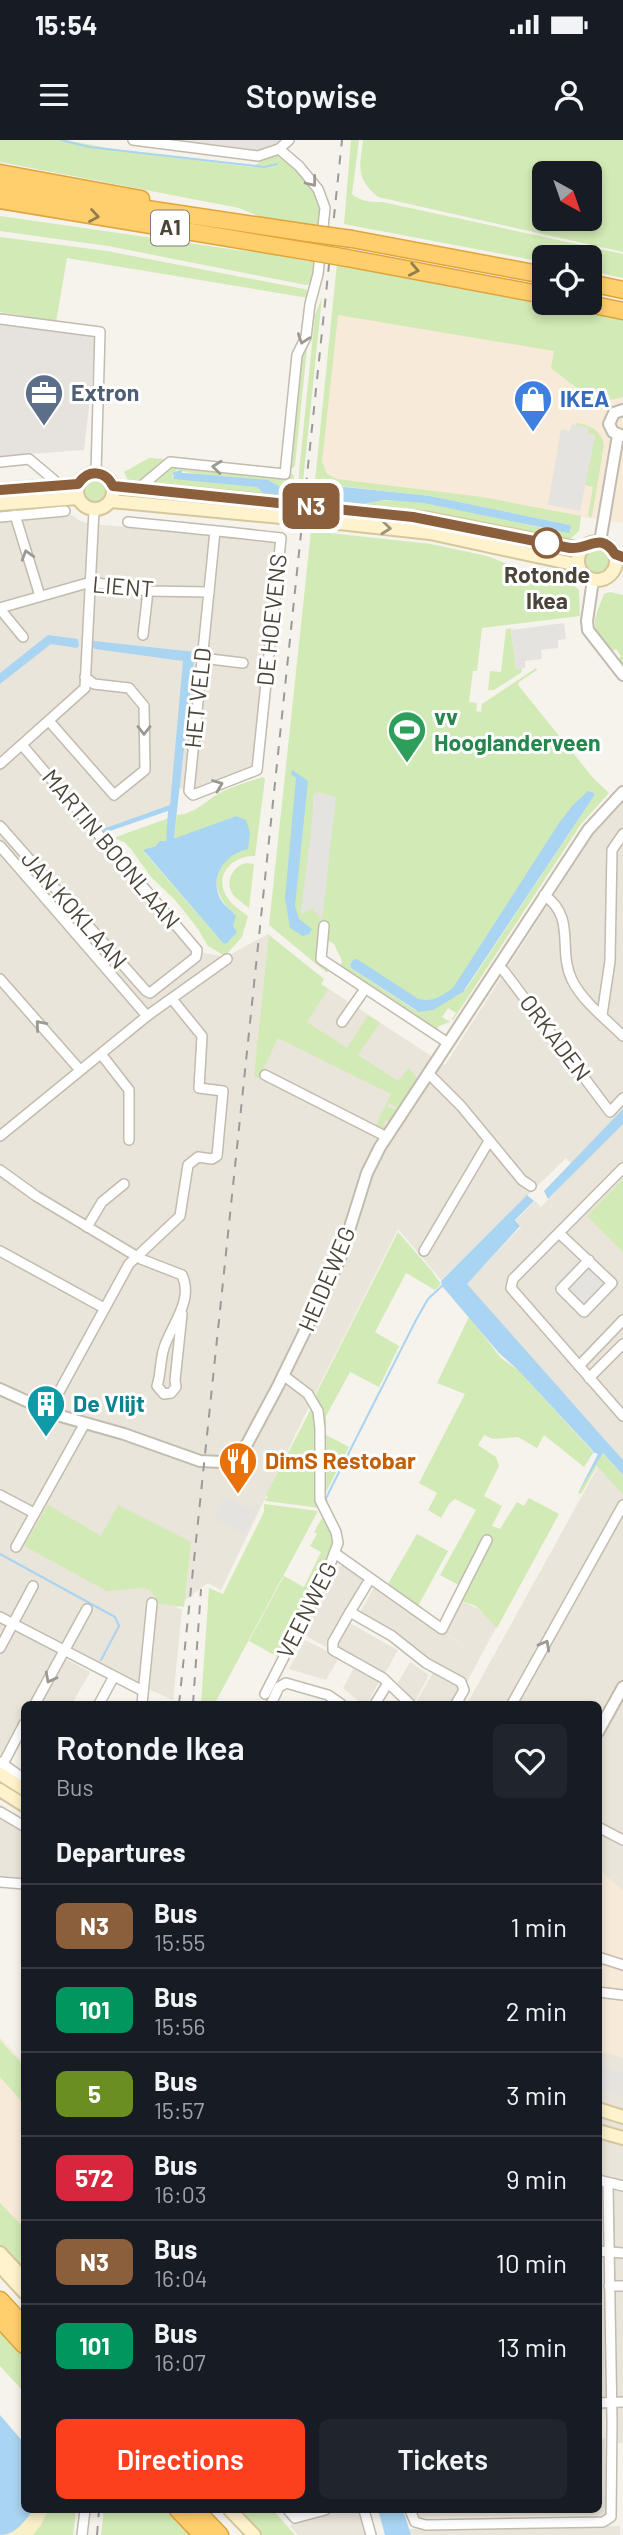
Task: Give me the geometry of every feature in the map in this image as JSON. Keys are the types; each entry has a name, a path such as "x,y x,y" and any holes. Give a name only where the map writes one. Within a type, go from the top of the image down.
{"highway":[{"name":"A1","path":"0,173 132,196 225,220"},
{"name":"A1","path":"0,187 352,239 532,273"},
{"name":"A1","path":"0,203 27,205 312,252 532,293"},
{"path":"602,286 623,290"},
{"path":"602,307 623,311"},
{"path":"0,2300 21,2323"},
{"path":"0,2319 21,2342"},
{"path":"181,2513 202,2535"},
{"path":"199,2513 219,2535"}],"main road":[{"path":"96,473 105,475 113,486 111,501 103,508 94,510 83,506 78,498 78,484 86,475 96,473"},
{"path":"0,490 78,484"},
{"path":"113,486 294,504"},
{"path":"0,504 78,498"},
{"path":"111,501 292,518"},
{"path":"314,506 413,517 582,549"},
{"path":"312,520 454,537 578,565"},
{"path":"600,542 619,555 616,576 593,580 584,576 578,565 582,549 590,543 600,542"},
{"path":"1,1767 21,1785"},
{"path":"0,1790 21,1803"},
{"path":"602,2110 623,2117"},
{"path":"602,2132 623,2138"},
{"path":"0,2253 21,2276"},
{"path":"0,2266 21,2289"},
{"path":"233,2513 254,2535"}],"street":[{"path":"133,140 257,156 279,149 289,140"},
{"path":"139,488 170,462 285,474 297,355 306,337 310,304 318,274 325,208 318,189 299,166 279,149"},
{"path":"0,319 100,332 96,473"},
{"path":"600,542 621,435 611,430 609,421 614,413 623,410"},
{"path":"0,462 29,459 60,485"},
{"path":"0,764 83,692 94,510"},
{"path":"0,517 65,511"},
{"path":"15,515 40,596"},
{"name":"DE HOEVENS","path":"128,522 281,538 257,770"},
{"name":"HET VELD","path":"215,531 189,791 193,795 257,770"},
{"path":"593,580 587,617 588,628 591,637 623,676"},
{"name":"LIENT","path":"0,609 91,582 148,591 209,592"},
{"path":"143,635 148,591"},
{"path":"0,609 23,637"},
{"path":"202,658 243,663"},
{"path":"49,721 114,795 145,770 144,706 129,688 94,684 85,677"},
{"name":"MARTIN BOONLAAN","path":"22,745 198,954 150,993"},
{"name":"HEIDEWEG","path":"85,1423 207,1462 226,1461 244,1448 284,1375 340,1259 367,1173 387,1137 587,830 622,795"},
{"name":"JAN KOKLAAN","path":"0,826 150,993"},
{"path":"602,1015 610,961 612,850 623,834"},
{"path":"0,846 148,1016"},
{"path":"544,895 555,905 564,922 566,962 571,977 584,997 623,1037"},
{"path":"324,926 321,959 448,1043"},
{"path":"0,1136 148,1016 227,959"},
{"name":"ORKADEN","path":"498,967 504,971 610,1112 623,1098"},
{"path":"0,979 80,1070"},
{"path":"342,1022 365,989"},
{"path":"137,1004 150,993"},
{"path":"48,1412 135,1255 180,1216 188,1165 198,1157 212,1159 217,1156 223,1091 199,1088 202,1036 172,999"},
{"path":"101,1054 129,1090 129,1140"},
{"path":"428,1073 461,1106 522,1180 531,1186"},
{"path":"265,1075 387,1137"},
{"path":"424,1251 489,1141"},
{"path":"623,1168 513,1279 511,1288 623,1416"},
{"path":"0,1170 36,1196 135,1255 182,1275 184,1284 176,1387 171,1393 164,1394 157,1386 164,1347 181,1314"},
{"path":"87,1227 102,1202 124,1184"},
{"path":"562,1230 612,1283 584,1312 561,1289 589,1261"},
{"path":"0,1251 104,1308"},
{"path":"579,1366 623,1320"},
{"path":"589,1378 623,1344"},
{"name":"VEENWEG","path":"265,1693 336,1554 338,1543 336,1532 320,1500 318,1411 308,1394 284,1375"},
{"path":"0,1389 48,1412 85,1423 16,1547"},
{"path":"0,1495 34,1513"},
{"path":"514,1701 623,1505"},
{"path":"336,1554 442,1629 487,1540"},
{"path":"367,1584 332,1644 333,1650 388,1683 407,1701"},
{"path":"0,1648 33,1586"},
{"path":"142,1701 152,1603"},
{"path":"37,1701 87,1609"},
{"path":"349,1612 392,1636 426,1663 461,1682 464,1690 458,1701"},
{"path":"0,1617 113,1678 143,1691"},
{"path":"101,1701 113,1678"},
{"path":"272,1701 278,1688 286,1683 330,1696 337,1701"},
{"path":"377,1701 388,1683"},
{"path":"602,1725 623,1687"},
{"path":"21,1730 1,1767 21,1777"},
{"path":"0,1812 21,1824"},
{"path":"602,1829 623,1840"},
{"path":"0,1882 21,1884"},
{"path":"602,1958 623,1965"},
{"path":"602,1992 623,1995"},
{"path":"411,2513 415,2522 426,2525 609,2520 612,2514 612,2407 609,2286 603,2251 603,2182 623,2186"},
{"path":"603,2251 623,2253"},
{"path":"609,2286 623,2286"},
{"path":"602,2404 612,2407 623,2402"},
{"path":"602,2430 612,2427"},
{"path":"611,2450 623,2450"},
{"path":"82,2535 85,2513"},
{"path":"291,2513 295,2518 314,2513"},
{"path":"365,2513 371,2535"}],"shaded area":[{"path":"169,140 295,140 270,158"},
{"path":"337,288 623,341 623,523 319,478"},
{"path":"0,313 98,329 84,450 0,456"},
{"path":"572,424 588,428 587,433 595,435 580,511 548,505 561,429 570,431"},
{"path":"72,515 91,524 272,539 277,542 253,767 195,788 175,789 171,807 101,832 199,952 226,957 268,934 321,984 445,1065 607,813 623,800 623,2443 617,2443 616,2412 602,2410 602,1701 469,1701 610,1445 466,1284 521,1227 516,1220 535,1201 541,1207 577,1170 566,1158 441,1280 398,1229 221,1590 208,1583 177,1606 182,1609 173,1700 146,1688 154,1603 147,1602 139,1684 63,1644 33,1701 21,1701 21,1722 2,1758 0,1757 0,521"},
{"path":"564,623 566,639 558,640 558,648 541,650 542,659 525,661 525,668 516,669 511,630"},
{"path":"318,792 336,797 322,920 312,908 303,914 301,912 313,795"},
{"path":"581,1256 609,1283 585,1309 556,1281"},
{"path":"224,1496 257,1512 245,1534 215,1519"},
{"path":"342,1565 365,1579 326,1647 303,1634"},
{"path":"375,1586 471,1651 444,1632 462,1601 478,1609 497,1626 466,1684 359,1614"},
{"path":"348,1622 398,1650 384,1675 337,1649 335,1645"},
{"path":"305,1640 339,1657 326,1680 289,1669"},
{"path":"66,1659 90,1672 74,1701 44,1701"},
{"path":"410,1662 429,1675 415,1701 396,1686"},
{"path":"355,1666 380,1680 369,1701 358,1701 343,1688"},
{"path":"434,1671 459,1685 460,1690 454,1701 417,1701"},
{"path":"0,1804 21,1817 21,1889 0,1886"},
{"path":"602,1872 623,1890 623,2058 602,2052"},
{"path":"0,2037 21,2060 21,2232 0,2218"},
{"path":"602,2066 623,2074 623,2097 602,2089"},
{"path":"602,2438 605,2438 605,2515 419,2517 418,2513 602,2513"},
{"path":"328,2513 361,2513 367,2535 298,2535 290,2526 294,2522"},
{"path":"620,2526 620,2535 411,2535 409,2529"}],"green space":[{"path":"0,140 66,140 123,151 253,167 268,156 284,156 309,182 318,198 321,234 290,229 239,208 0,162"},
{"path":"351,140 359,140 352,194 359,199 581,245 532,245 532,260 344,224"},
{"path":"363,140 623,140 623,252 602,247 602,245 592,245 378,197 362,178 360,165"},
{"path":"0,216 318,260 312,282 306,285 108,246 0,231"},
{"path":"0,237 107,251 304,289 309,291 308,298 67,258 56,322 0,312"},
{"path":"602,249 623,254 623,278 602,274"},
{"path":"337,263 532,300 532,315 602,313 623,317 623,397 600,402 591,399 551,368 554,351 338,315 322,462 327,474 337,479 482,497 581,516 579,531 568,541 355,508 371,502 415,502 465,510 550,530 571,531 570,525 430,496 338,486 332,490 331,505 313,501"},
{"path":"322,297 301,499 298,502 315,315"},
{"path":"308,339 295,465 288,468 299,357"},
{"path":"577,423 595,430 604,445 590,518 588,515 593,487 585,485 595,435 587,434 588,428 576,425"},
{"path":"149,458 164,459 163,464 144,480 130,485 124,472"},
{"path":"170,467 291,472 294,477 294,501 283,500 282,491 176,470 172,477 257,487 269,499 145,487"},
{"path":"95,476 101,477 109,485 109,497 101,505 95,506 89,505 81,497 80,491 81,485 89,477"},
{"name":"vv Hooglanderveen","path":"311,531 431,544 487,556 541,577 572,584 579,590 580,616 482,628 477,671 473,671 469,702 477,703 476,711 481,712 482,704 536,668 537,670 518,685 594,779 609,793 581,824 453,1020 447,1016 452,1019 456,1013 448,1008 442,1017 450,1022 439,1026 435,1032 339,970 342,961 334,944 321,936 320,963 329,970 327,973 269,925","holes":["594,793 466,989 455,997","353,960 417,998 426,1001 415,1010 351,968"]},
{"path":"597,546 603,547 611,555 611,567 603,575 597,576 591,575 583,567 582,561 583,555 591,547"},
{"path":"610,592 623,595 623,668 617,660 621,656 616,649 610,652 595,625 604,594"},
{"path":"517,628 511,629 516,669 521,668 522,672 494,690 488,690 490,671 501,672 506,629"},
{"path":"263,777 265,779 255,856 233,863 222,881 229,900 248,916 242,937 225,956 208,946 176,901 151,877 131,849 124,842 113,838 169,818 166,842 143,851 226,944 235,914 221,898 216,880 223,864 240,851 236,816 176,839 174,835 177,815 196,809 226,790"},
{"path":"246,863 254,864 249,908 234,896 230,886 232,874"},
{"path":"269,935 324,979 321,984 328,989 307,1022 347,1048 368,1015 380,1023 358,1055 398,1081 409,1068 418,1080 399,1109 389,1103 387,1107 398,1110 390,1122 386,1120 383,1125 387,1127 376,1125 391,1094 278,1038 259,1078 254,1076"},
{"path":"623,1179 623,1252 587,1216"},
{"path":"398,1232 441,1284 435,1290 406,1273 375,1332 399,1346 379,1387 350,1372 326,1416 326,1435 349,1447 324,1496 321,1415 316,1394"},
{"path":"469,1317 501,1358 519,1371 593,1452 584,1467 544,1435 537,1448 518,1437 493,1439 484,1435 478,1445 496,1457 499,1466 484,1496 502,1506 492,1526 500,1529 517,1502 524,1506 529,1498 559,1514 497,1628 476,1606 462,1601 468,1590 440,1575 476,1510 455,1499 441,1518 428,1510 437,1493 419,1483 465,1394 437,1383"},
{"path":"312,1407 315,1410 320,1508 266,1501 264,1499 268,1498 266,1495"},
{"path":"603,1454 623,1476 623,1494 597,1466 581,1494 578,1493 598,1458"},
{"path":"264,1504 318,1511 216,1701 201,1701 209,1588 223,1594 264,1512"},
{"path":"48,1505 101,1536 118,1505 191,1542 184,1607 154,1603 155,1597 150,1590 143,1588 107,1591 24,1546"},
{"path":"322,1518 332,1535 333,1548 278,1657 249,1641 284,1576 304,1587 321,1552 310,1546"},
{"path":"417,1534 448,1551 418,1606 388,1584"},
{"path":"0,2040 21,2063 21,2101 0,2077"},
{"path":"0,2203 21,2225 21,2269 0,2250"},
{"path":"0,2331 21,2354 21,2389 0,2366"},
{"path":"46,2513 76,2513 73,2535 33,2535"},
{"path":"104,2513 172,2513 193,2535 101,2535"},
{"path":"239,2513 276,2513 295,2535 259,2535"}],"sand":[{"path":"30,2513 47,2513 33,2535 6,2535 18,2527"}],"water":[{"path":"182,470 182,473 268,480 280,487 283,500 269,499 257,487 174,479 173,472"},
{"path":"335,486 430,496 570,525 571,528 569,533 424,503 385,500 355,508 331,505 330,494"},
{"path":"48,635 78,639 79,645 77,648 51,644 0,684 0,673"},
{"path":"94,641 195,652 174,837 236,816 246,820 250,833 248,849 226,861 216,883 224,905 236,916 233,926 237,932 226,944 143,850 156,846 160,841 166,841 168,811 104,833 103,829 170,805 183,661 95,649 90,646"},
{"path":"292,770 308,781 295,906 299,919 312,929 309,934 303,936 290,928 285,898 296,778 291,774"},
{"path":"588,791 594,793 594,796 463,992 433,1010 419,1012 351,968 350,964 357,959 422,1000 445,994 453,988 559,823"},
{"path":"623,1109 623,1124 548,1199 544,1191"},
{"path":"527,1195 534,1201 515,1220 520,1226 467,1284 623,1460 623,1475 603,1453 578,1493 598,1454 593,1452 584,1469 593,1451 499,1353 442,1286 441,1281"},
{"path":"0,2415 21,2440 21,2513 31,2513 15,2530 0,2535"},
{"path":"379,2513 404,2513 411,2535 385,2535"}],"waterway":[{"path":"61,140 89,147 264,167 277,164"},
{"path":"327,1506 329,1492 416,1320 428,1299 442,1286"},
{"path":"0,1554 115,1617 119,1626 101,1660"}],"railway":[{"path":"179,1701 342,140"},
{"path":"193,1701 201,1589"},
{"path":"97,2535 99,2513"}],"bus line":[{"name":"N3","path":"0,490 78,484 86,475 100,473 105,475 113,486 413,517 570,548 582,549 590,543 600,542 623,557"}],"place":[{"name":"Extron","path":"44,427"},
{"name":"IKEA","path":"533,433"},
{"name":"Rotonde Ikea","path":"547,543"},
{"name":"vv Hooglanderveen","path":"407,764"},
{"name":"De Vlijt","path":"46,1438"},
{"name":"DimS Restobar","path":"238,1495"}]}
